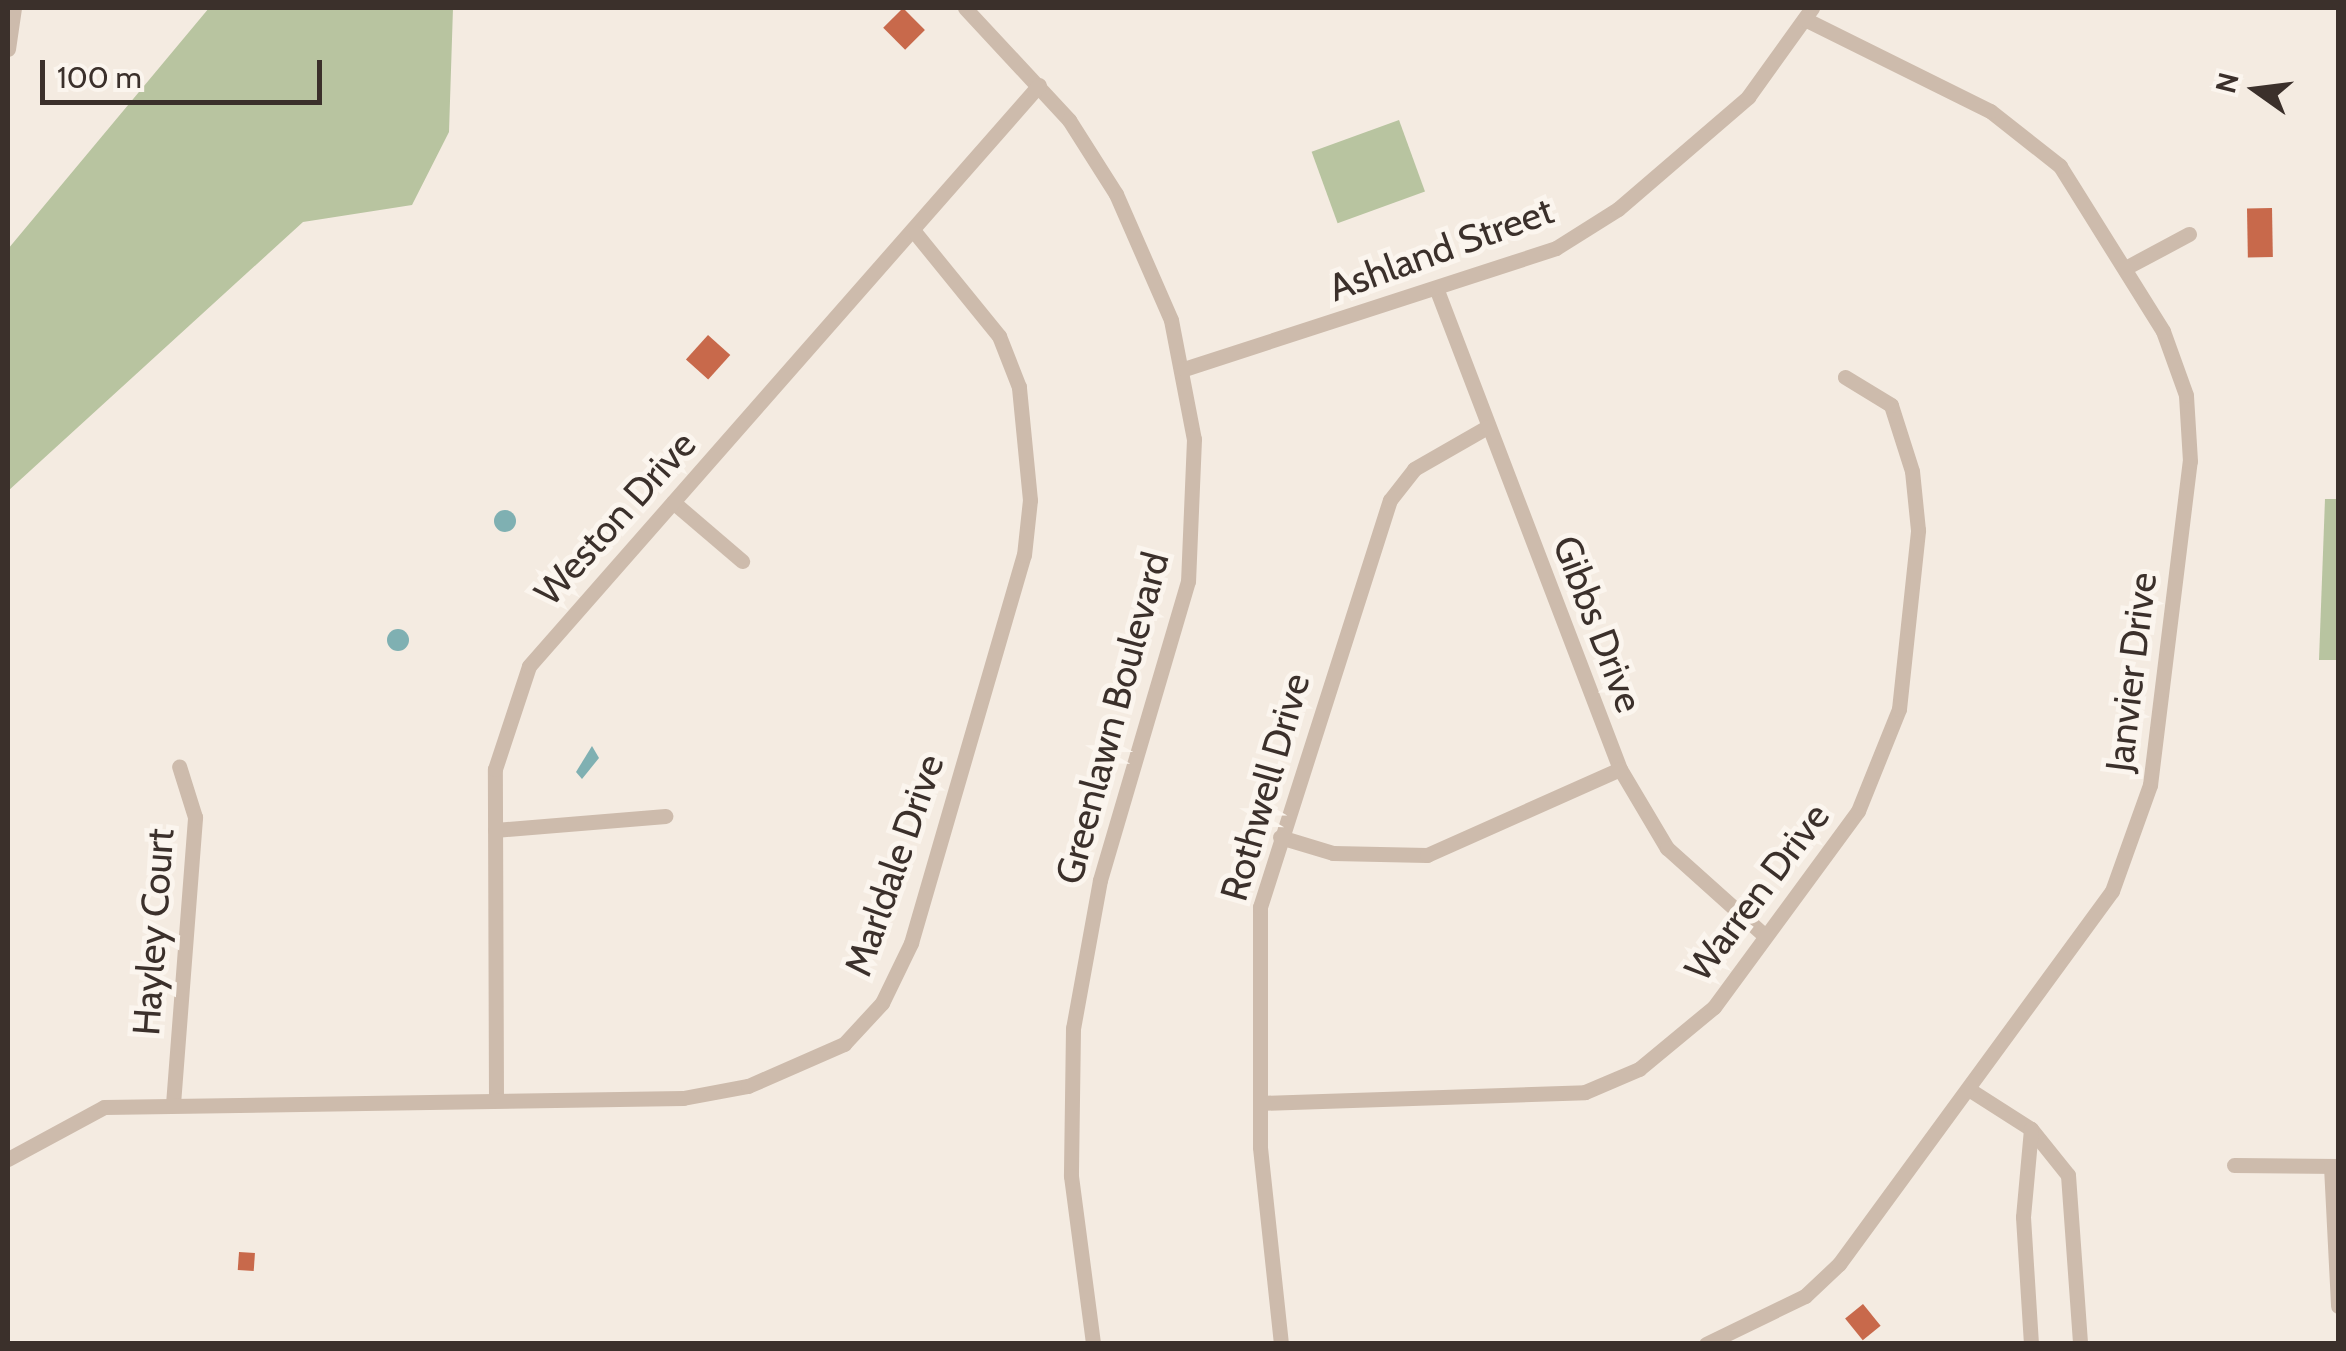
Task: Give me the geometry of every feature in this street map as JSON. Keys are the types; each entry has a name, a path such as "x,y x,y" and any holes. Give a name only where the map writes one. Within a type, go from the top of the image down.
{"street":[{"path":"8,49 14,8"},
{"name":"Greenlawn Boulevard","path":"965,8 1039,85 1123,207 1184,369 1196,486 1188,582 1100,880 1074,1028 1071,1176 1093,1344"},
{"name":"Janvier Drive","path":"1706,1344 1806,1296 1839,1264 2112,891 2150,785 2190,428 2176,362 2129,266 2042,147 1990,111 1808,13"},
{"name":"Ashland Street","path":"1184,369 1438,292 1556,248 1618,209 1748,97 1808,13"},
{"name":"Weston Drive","path":"496,1098 495,769 529,666 916,234 1039,85"},
{"name":"Marldale Drive","path":"8,1159 104,1108 496,1098 684,1098 748,1086 844,1044 882,1002 922,906 1024,555 1030,500 1019,387 999,336 916,234"},
{"path":"2129,266 2189,234"},
{"name":"Gibbs Drive","path":"1438,292 1620,769 1667,848 1765,936"},
{"name":"Warren Drive","path":"1260,1103 1586,1092 1639,1069 1714,1006 1858,811 1900,709 1918,530 1912,471 1891,405 1845,377"},
{"name":"Rothwell Drive","path":"1281,1344 1260,1103 1260,906 1390,500 1414,469 1487,427"},
{"path":"673,502 742,561"},
{"name":"Hayley Court","path":"173,1104 195,818 179,766"},
{"path":"1280,837 1333,853 1427,854 1620,769"},
{"path":"495,830 665,816"},
{"path":"1970,1090 2031,1129 2068,1175 2080,1344"},
{"path":"2031,1129 2023,1217 2031,1344"},
{"path":"2234,1165 2335,1166 2338,1306"}],"green space":[{"path":"209,8 453,8 449,132 412,205 303,222 8,491 8,249"},
{"path":"1399,120 1425,191 1338,223 1312,152"},
{"path":"2325,499 2338,499 2338,660 2319,660"}],"water":[{"path":"505,510 513,513 513,529 505,532 497,529 494,521 497,513"},
{"path":"398,629 406,632 406,648 398,651 390,648 387,640 390,632"},
{"path":"592,746 599,758 582,779 576,772"}],"building":[{"path":"903,8 925,30 905,50 883,28"},
{"path":"2247,208 2272,208 2273,257 2248,257"},
{"path":"708,335 730,355 708,380 686,360"},
{"path":"239,1252 255,1253 254,1271 238,1270"},
{"path":"1863,1304 1881,1326 1863,1340 1845,1318"}]}
